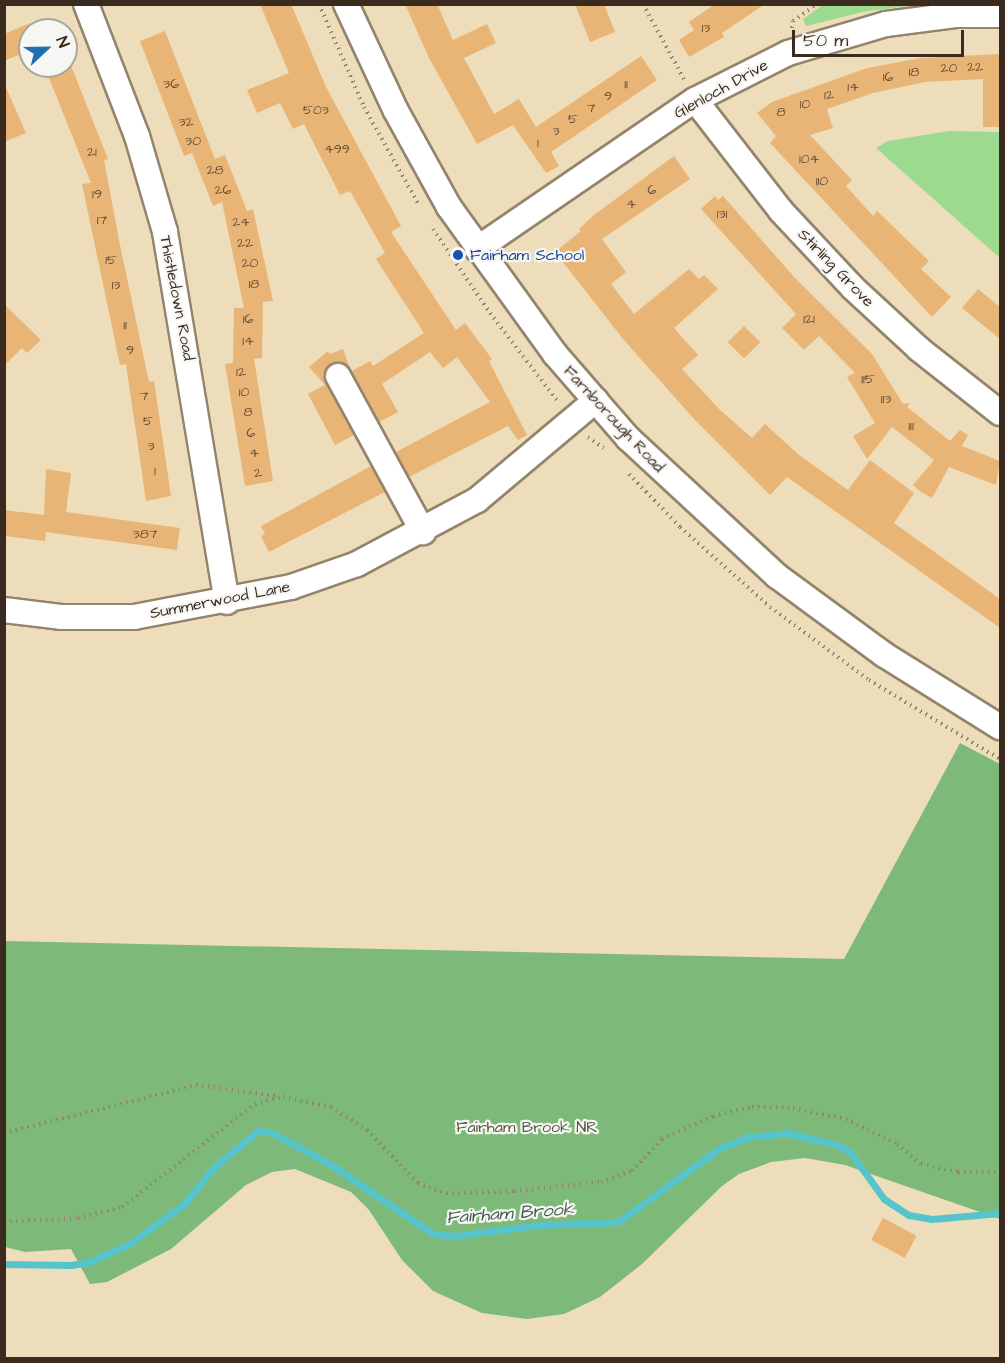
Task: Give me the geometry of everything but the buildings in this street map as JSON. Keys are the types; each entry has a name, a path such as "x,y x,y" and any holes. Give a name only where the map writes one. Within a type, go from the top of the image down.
{"street":[{"name":"Thistledown Road","path":"86,4 137,136 165,232 227,602"},
{"name":"Farnborough Road","path":"346,4 401,120 477,249 555,354 596,400 696,504 777,576 883,654 1000,727"},
{"name":"Glenloch Drive","path":"477,249 695,100 788,53 886,24 955,15 1000,15"},
{"name":"Stirling Grove","path":"695,100 781,211 854,288 919,349 1000,413"},
{"path":"338,376 423,532"},
{"name":"Summerwood Lane","path":"4,610 61,617 134,617 227,602 291,587 357,564 423,532 477,500 596,400"}],"path":[{"path":"643,4 695,100"},
{"path":"582,434 605,448"},
{"path":"4,1134 196,1085 283,1097 331,1107 367,1130 418,1183 446,1193 514,1191 601,1182 632,1171 662,1140 713,1116 752,1107 793,1108 846,1119 897,1144 921,1164 958,1172 1000,1171"},
{"path":"4,1221 78,1218 122,1207 255,1104 283,1097"}],"green space":[{"path":"823,5 916,5 867,11 806,26 803,19"},
{"path":"950,131 1000,132 1000,258 876,148 888,141"},
{"name":"Fairham Brook NR","path":"960,743 1000,764 1000,1219 845,1165 805,1158 771,1162 739,1174 722,1186 642,1264 600,1297 564,1314 527,1319 482,1313 433,1291 402,1260 369,1210 351,1192 295,1169 272,1172 246,1185 171,1249 107,1282 90,1284 71,1249 25,1252 5,1247 5,941 844,959"}],"waterway":[{"name":"Fairham Brook","path":"4,1264 71,1265 89,1262 129,1244 184,1204 214,1167 258,1131 271,1132 333,1166 433,1234 454,1236 538,1225 618,1222 720,1148 748,1137 788,1133 837,1145 850,1152 884,1199 909,1215 932,1219 1000,1213"}],"place":[{"name":"Fairham School","path":"458,255"}]}
